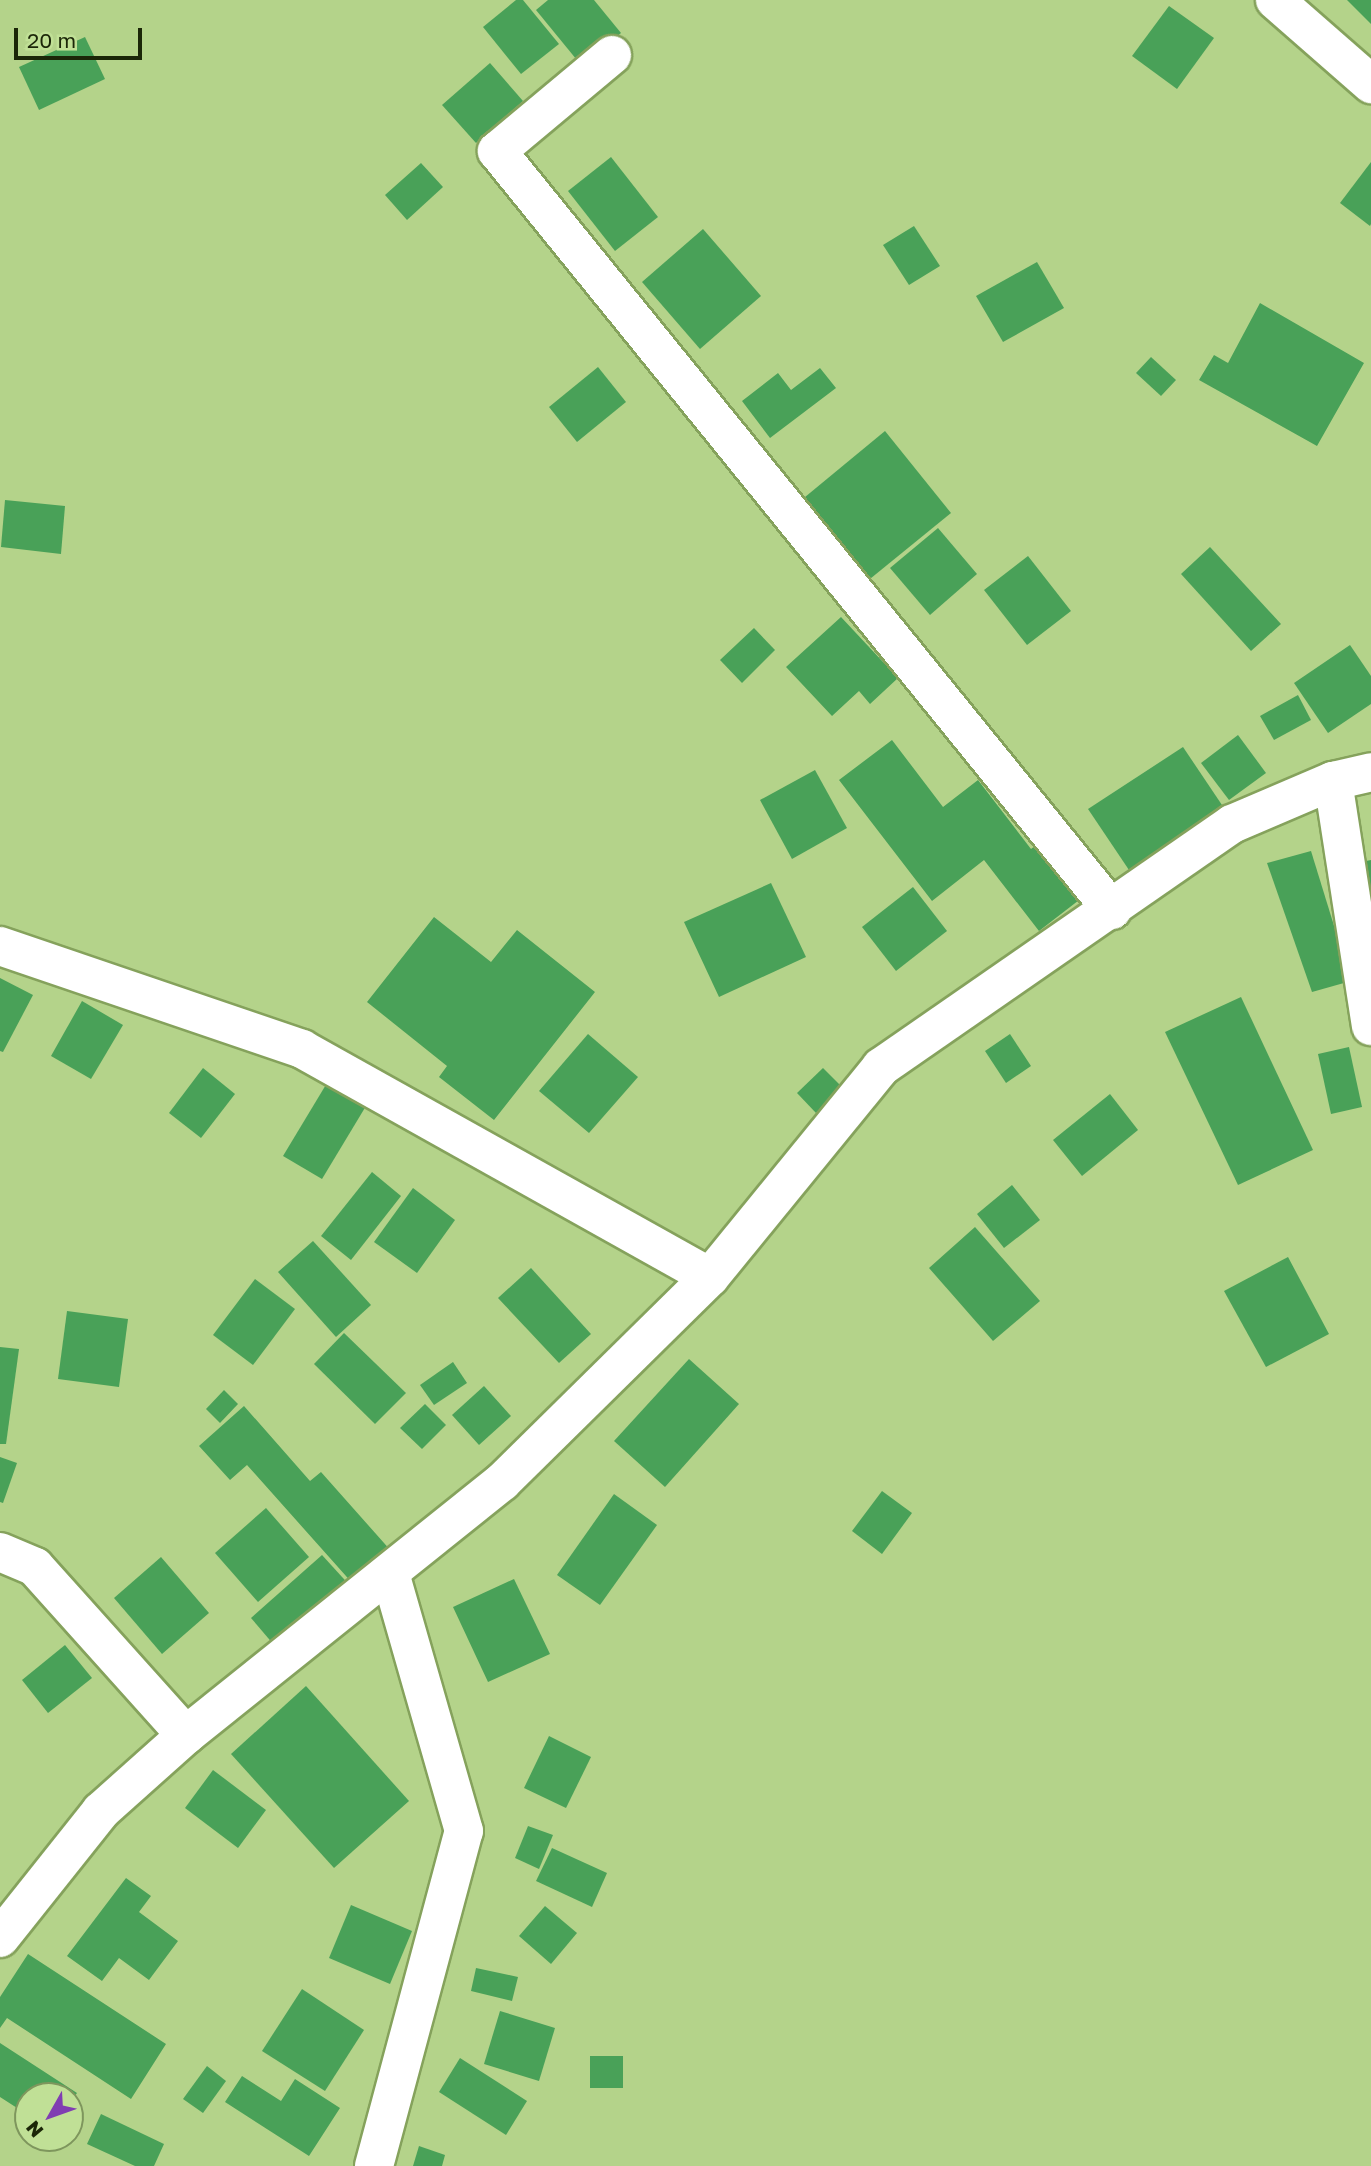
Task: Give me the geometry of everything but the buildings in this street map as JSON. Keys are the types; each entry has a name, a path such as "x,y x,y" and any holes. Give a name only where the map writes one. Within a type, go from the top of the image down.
{"street":[{"path":"1275,0 1371,84"},
{"path":"612,55 497,151 1112,910"},
{"path":"0,1938 101,1811 186,1735 502,1482 710,1277 881,1068 1233,824 1333,781 1371,772"},
{"path":"1333,781 1371,1026"},
{"path":"0,946 302,1049 710,1277"},
{"path":"0,1552 35,1567 186,1735"},
{"path":"374,2166 464,1831 390,1573"}]}
